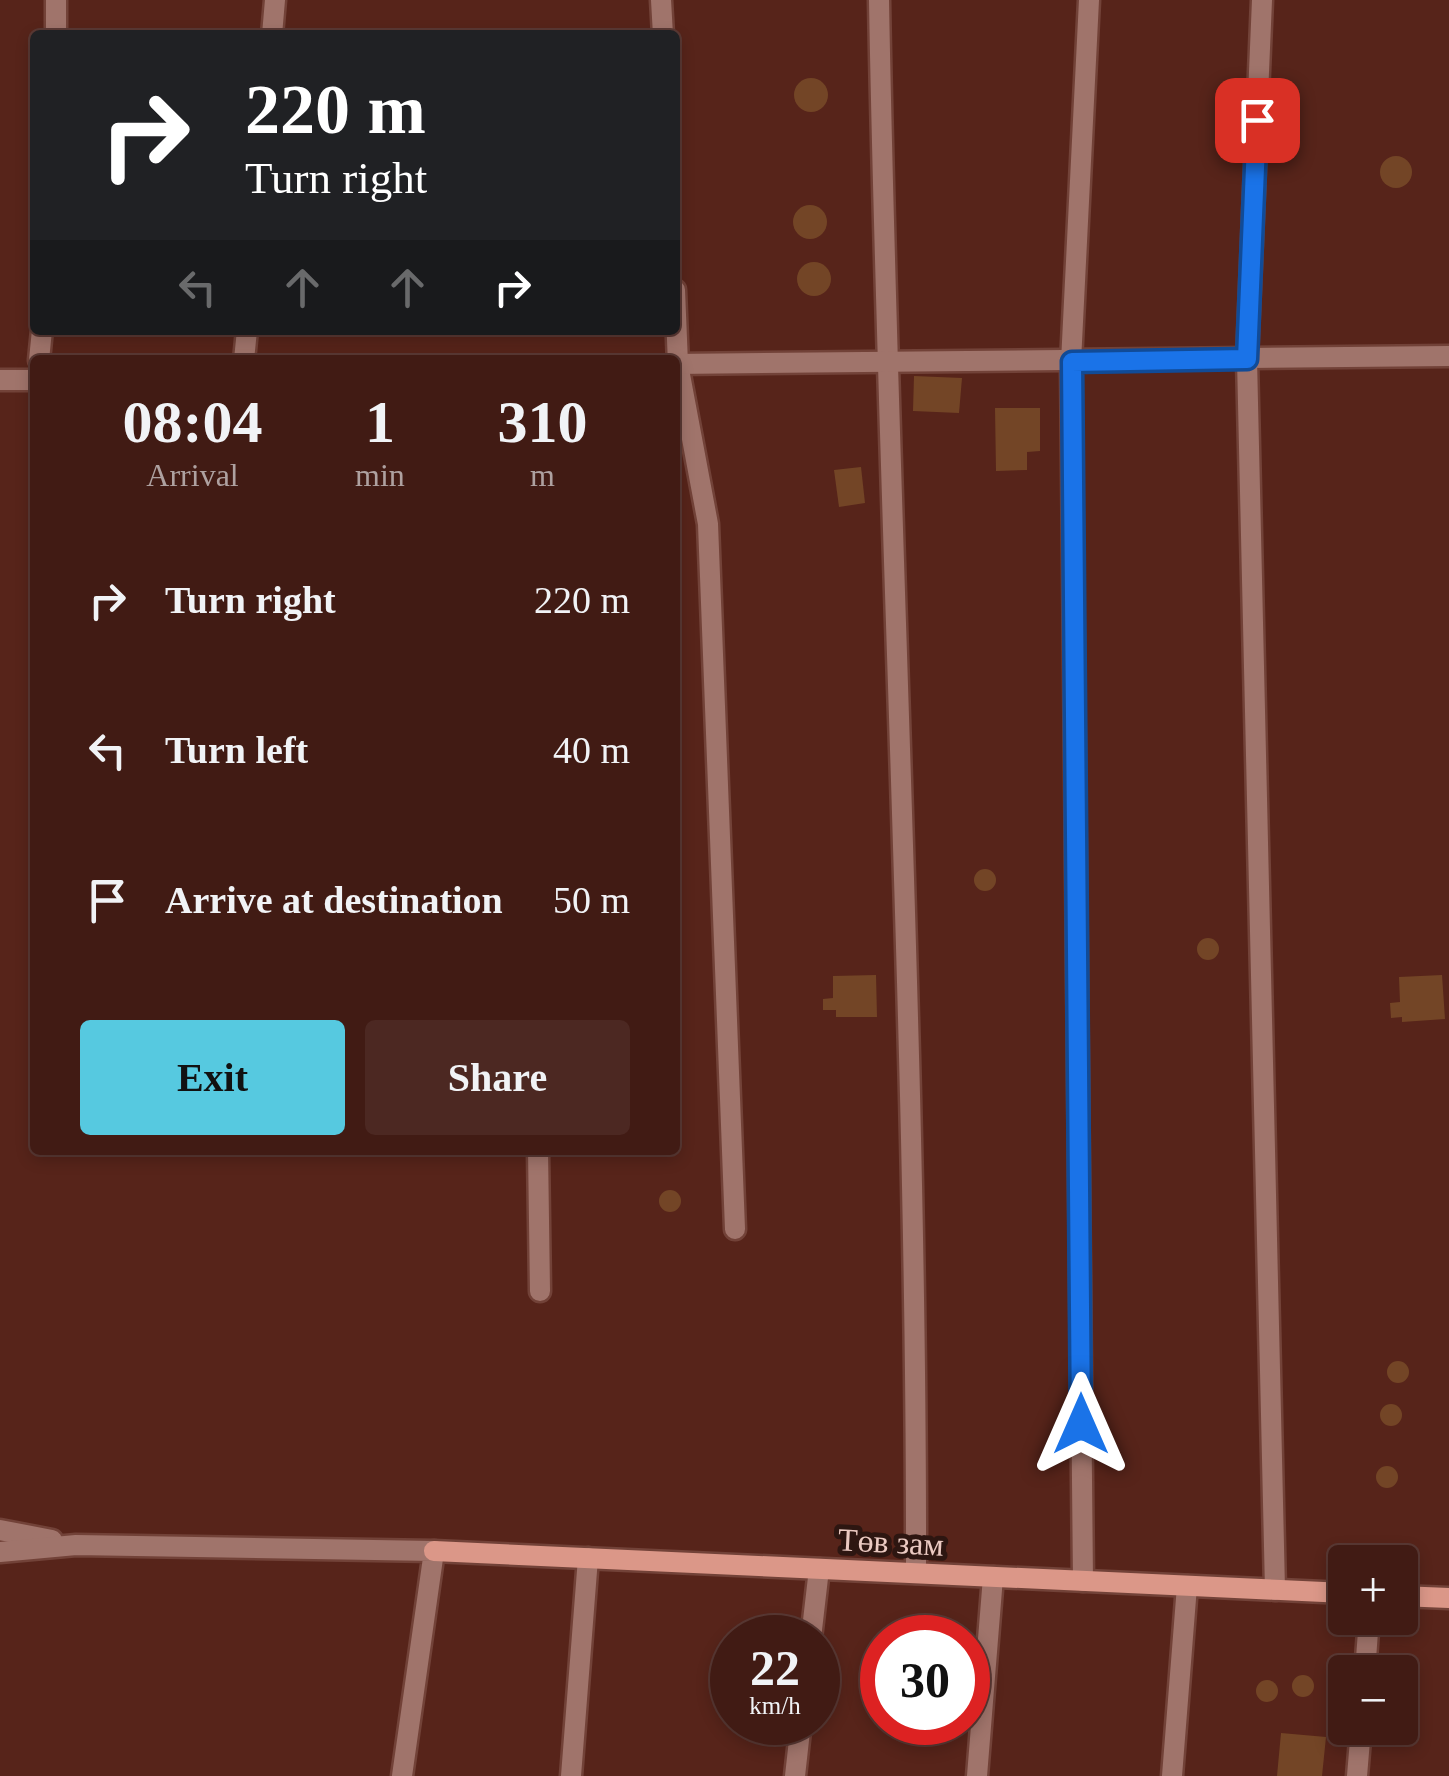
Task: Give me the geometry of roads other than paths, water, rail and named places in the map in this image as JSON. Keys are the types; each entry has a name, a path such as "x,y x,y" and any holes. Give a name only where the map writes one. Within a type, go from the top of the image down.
{"street":[{"path":"56,0 56,30"},
{"path":"272,30 275,0"},
{"path":"662,0 663,30"},
{"path":"879,0 885,365 917,1254 916,1574"},
{"path":"1083,1581 1072,362 1088,0"},
{"path":"1262,0 1247,359 1276,1590"},
{"path":"680,364 885,365 1449,356"},
{"path":"680,379 708,524 735,1229"},
{"path":"0,380 30,380"},
{"path":"538,1155 540,1292"},
{"path":"0,1530 76,1545"},
{"path":"0,1552 76,1545 434,1551 402,1776"},
{"name":"Төв зам","path":"434,1551 1328,1592"},
{"path":"571,1776 588,1558"},
{"path":"814,1615 819,1569"},
{"path":"977,1776 992,1577"},
{"path":"1172,1776 1187,1586"},
{"path":"1418,1597 1449,1598"},
{"path":"795,1776 798,1745"},
{"path":"1357,1776 1359,1745"}]}
